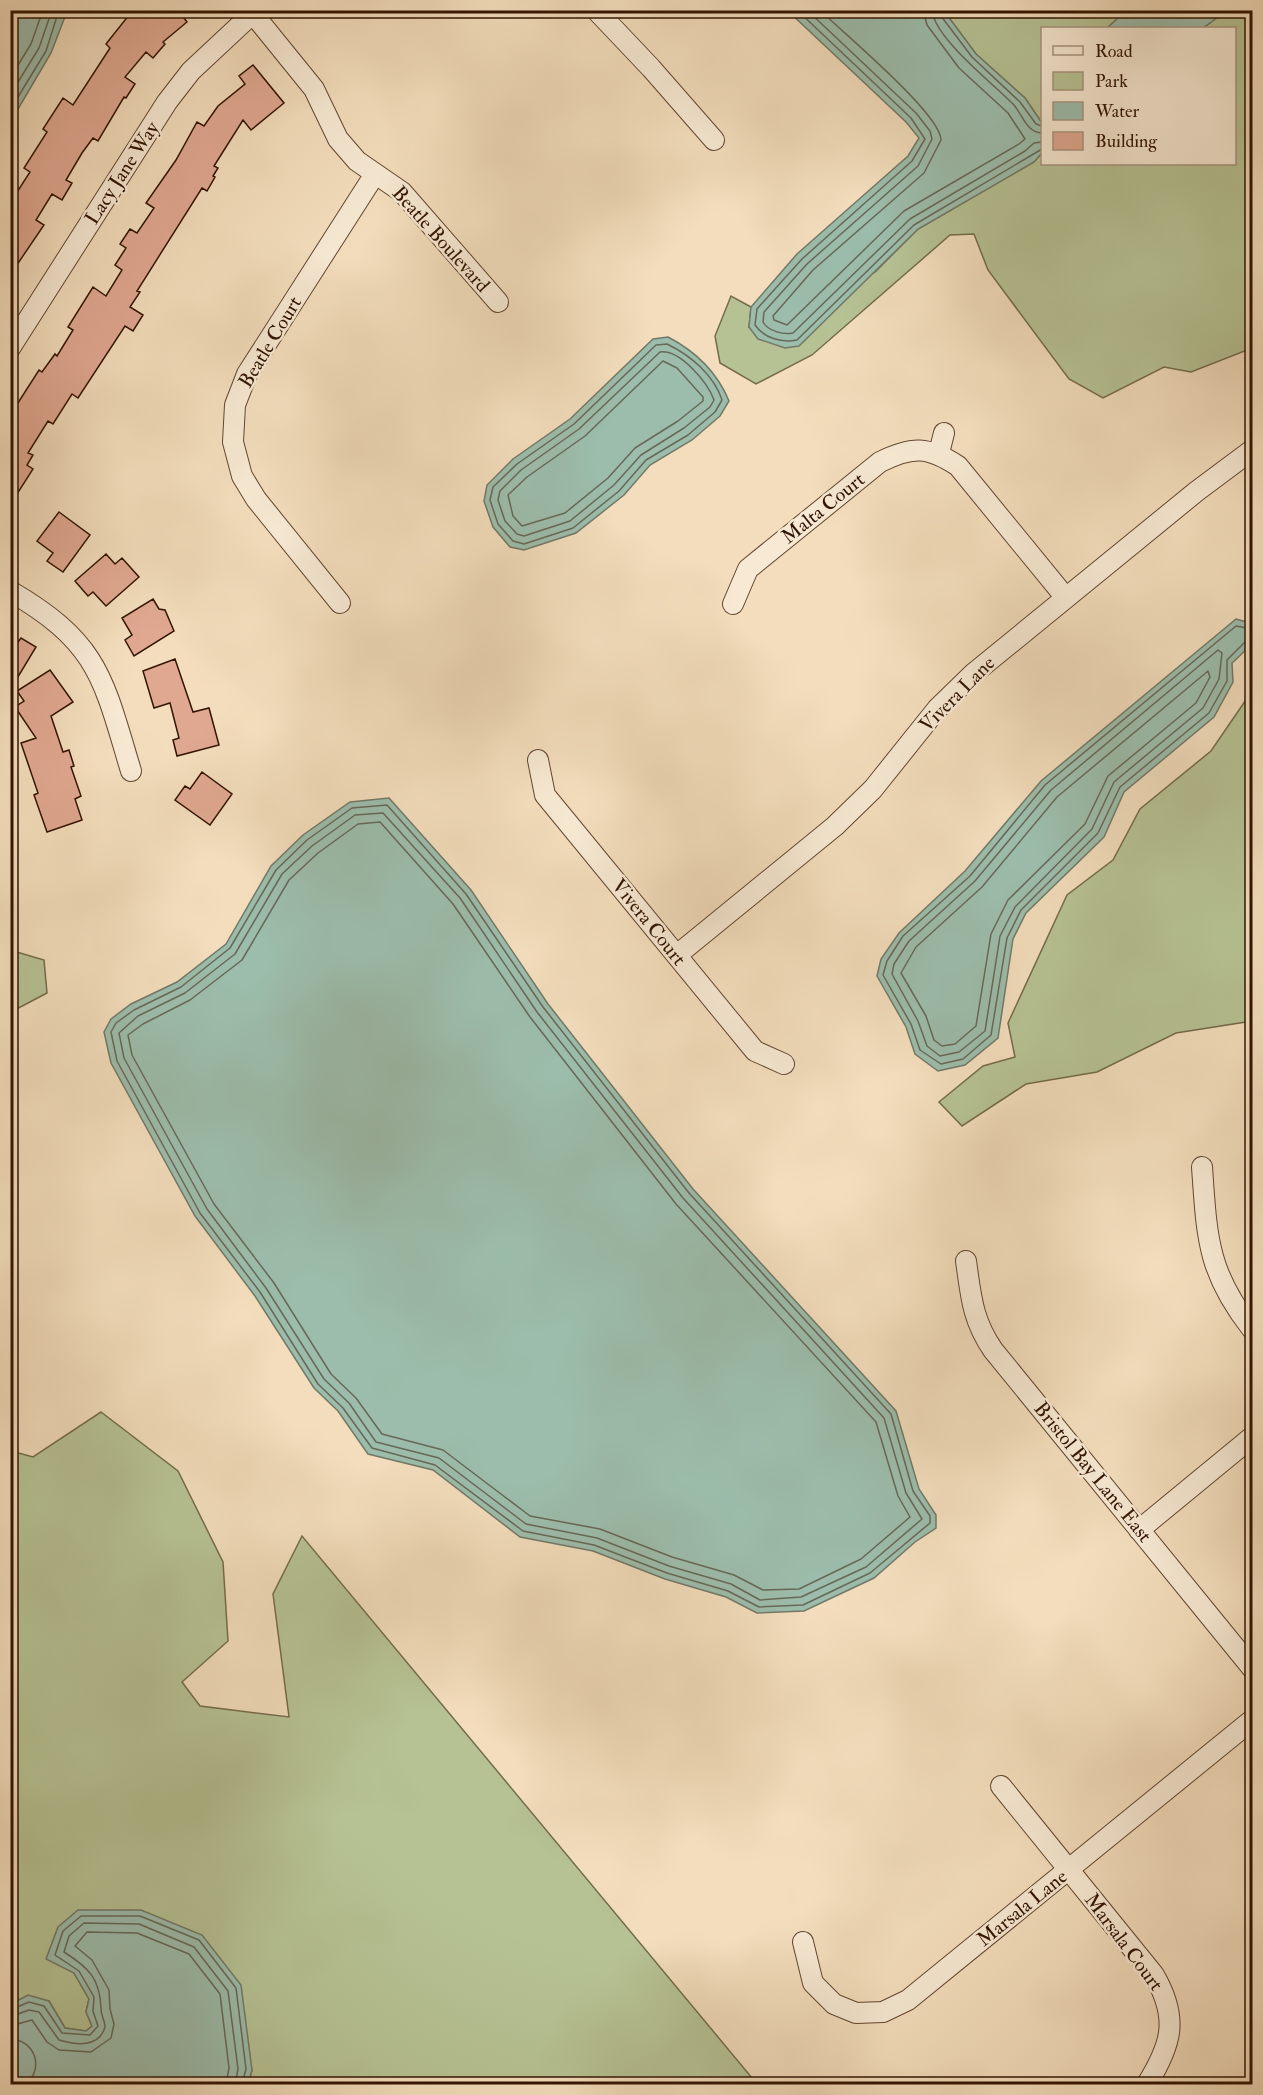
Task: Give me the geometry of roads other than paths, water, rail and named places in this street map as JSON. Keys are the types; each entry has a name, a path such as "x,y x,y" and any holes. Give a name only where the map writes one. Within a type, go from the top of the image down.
{"street":[{"path":"596,10 714,140"},
{"name":"Beatle Boulevard","path":"251,12 314,89 338,139 357,161 402,192 498,303"},
{"name":"Lacy Jane Way","path":"10,348 167,102 191,71 251,12"},
{"name":"Beatle Court","path":"340,603 256,500 242,476 233,442 235,405 247,374 375,174"},
{"path":"944,433 939,453 958,466 1066,598"},
{"name":"Malta Court","path":"733,604 748,569 880,462 917,449 939,453"},
{"name":"Vivera Lane","path":"677,955 835,826 873,789 937,709 974,673 1197,490 1252,450"},
{"path":"10,591 39,608 67,630 91,658 106,687 131,771"},
{"name":"Vivera Court","path":"538,760 545,795 755,1051 784,1064"},
{"path":"1202,1167 1207,1241 1217,1273 1232,1304 1252,1329"},
{"name":"Bristol Bay Lane East","path":"966,1261 972,1310 980,1331 1252,1668"},
{"path":"1139,1530 1252,1437"},
{"name":"Marsala Lane","path":"803,1942 813,1983 834,2004 856,2013 884,2012 908,2000 1252,1720"},
{"name":"Marsala Court","path":"1001,1786 1154,1975 1165,1994 1170,2014 1170,2037 1163,2058 1147,2085"}],"water":[{"path":"11,10 65,11 66,14 51,53 11,121"},
{"path":"1126,10 1226,11 1204,27 1108,27"},
{"path":"788,11 944,11 976,54 1025,98 1041,122 1041,154 1034,162 918,229 799,346 785,348 758,339 749,327 751,307 797,254 908,156 919,138 906,122"},
{"path":"668,337 704,363 724,390 729,401 720,416 692,440 650,465 624,495 576,533 524,550 510,547 493,527 484,501 487,485 513,459 570,419 653,339"},
{"path":"1236,619 1250,623 1252,640 1246,650 1232,663 1233,682 1214,717 1124,792 1104,837 1026,913 1013,939 998,1038 965,1065 938,1071 915,1054 906,1027 877,976 881,959 899,933 965,871 1041,781"},
{"path":"389,798 471,890 548,1004 693,1189 896,1411 919,1489 936,1515 936,1528 915,1542 874,1578 804,1611 757,1613 726,1597 665,1579 593,1551 520,1537 433,1470 368,1454 338,1411 314,1388 255,1296 195,1216 111,1063 104,1032 111,1019 131,1004 177,982 226,944 271,866 303,835 350,802"},
{"path":"78,1910 141,1910 202,1935 241,1985 252,2070 248,2084 11,2084 13,2057 11,2011 13,2003 28,1995 49,2001 65,2028 86,2031 92,2026 86,2012 89,1999 74,1973 46,1959 58,1927"}]}
